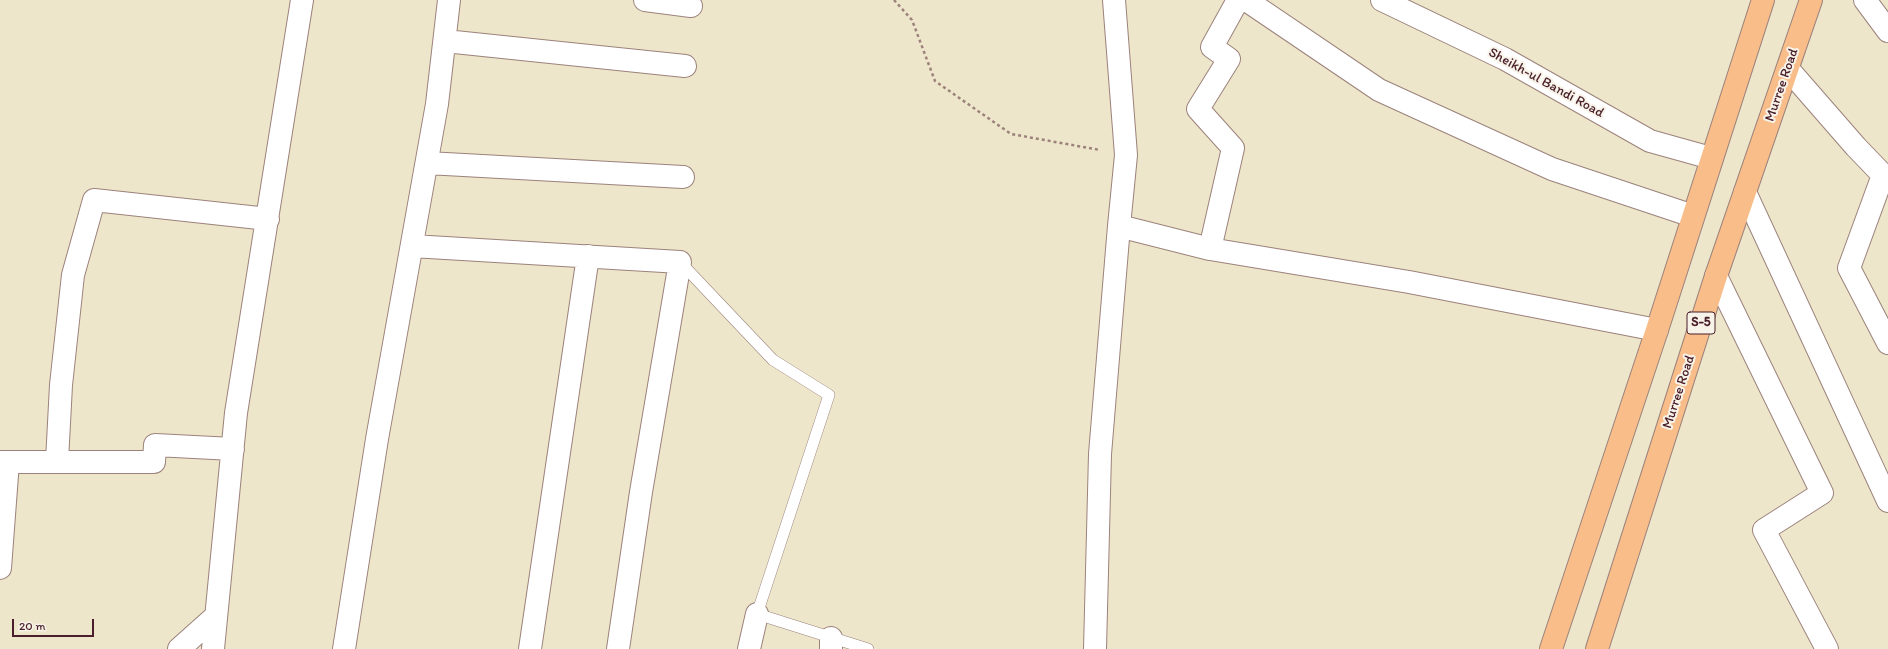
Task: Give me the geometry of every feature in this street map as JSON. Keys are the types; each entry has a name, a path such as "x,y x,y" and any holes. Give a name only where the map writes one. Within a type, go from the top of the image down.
{"main road":[{"path":"1551,649 1657,330 1762,0"},
{"name":"Murree Road","path":"1597,649 1716,276 1811,0"}],"street":[{"path":"213,649 236,413 302,0"},
{"path":"344,649 377,439 438,104 449,0"},
{"path":"645,0 691,6"},
{"path":"1095,649 1100,454 1118,226 1126,155 1114,0"},
{"path":"1210,249 1233,148 1198,109 1229,59 1212,47 1238,0"},
{"path":"1246,0 1379,90 1552,169 1693,216"},
{"name":"Sheikh-ul Bandi Road","path":"1382,0 1505,59 1650,141 1711,158"},
{"path":"1865,0 1888,30"},
{"path":"445,41 685,66"},
{"path":"1788,69 1856,147 1886,176 1849,268 1888,343"},
{"path":"427,164 683,177"},
{"path":"1745,192 1888,501"},
{"path":"57,461 61,385 73,275 94,200 268,219"},
{"path":"1118,226 1210,249 1409,282 1657,330"},
{"path":"412,246 680,262 641,492 618,649"},
{"path":"530,649 588,256"},
{"path":"1716,276 1822,493 1764,530 1827,649"},
{"path":"0,568 4,462 154,462 155,445 233,449"},
{"path":"749,649 757,614"},
{"path":"179,649 216,616"}],"lane":[{"path":"680,262 773,360 829,395 757,614 831,643 868,649"}],"path":[{"path":"894,0 912,20 935,81 1011,134 1126,155"}]}
